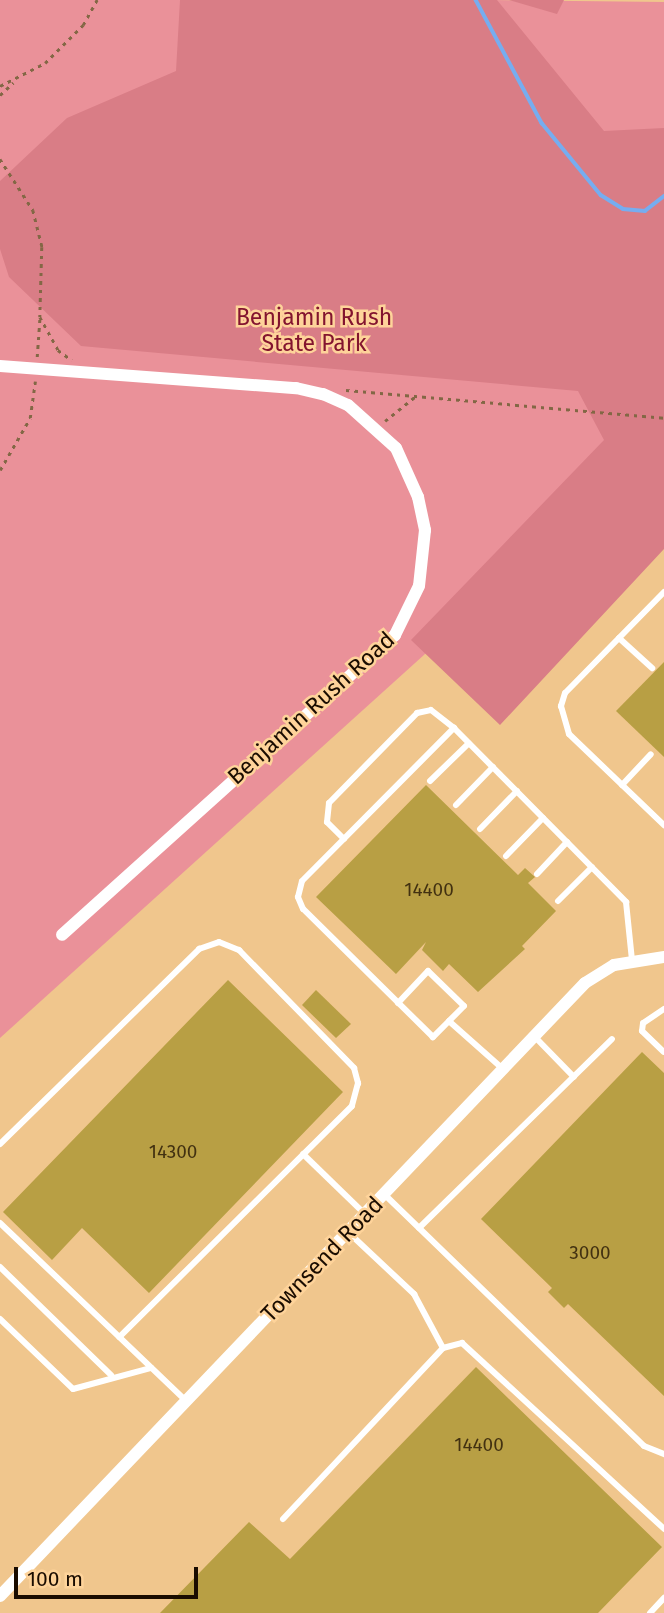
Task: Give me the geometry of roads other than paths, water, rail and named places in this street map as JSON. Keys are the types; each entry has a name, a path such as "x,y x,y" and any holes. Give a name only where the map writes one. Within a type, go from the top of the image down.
{"street":[{"name":"Benjamin Rush Road","path":"4,368 296,388 348,405 377,428 396,448 409,472 425,530 419,586 395,635 62,934"},
{"name":"Townsend Road","path":"0,1596 585,983 632,960 664,957"}],"lane":[{"path":"664,592 565,693 561,706 569,734 664,825"},
{"path":"619,638 652,668"},
{"path":"344,839 327,822 329,803 417,713 431,710 470,743 626,902 632,960"},
{"path":"398,1003 428,971 464,1006 433,1037 398,1003 303,909 298,897 302,881 454,728"},
{"path":"430,781 470,743"},
{"path":"622,785 652,754"},
{"path":"456,805 493,767"},
{"path":"480,829 517,791"},
{"path":"506,856 543,818"},
{"path":"537,874 568,842"},
{"path":"558,901 592,867"},
{"path":"0,1144 199,949 219,942 239,950 354,1068 358,1083 352,1106 119,1337"},
{"path":"664,1009 643,1023 642,1031 664,1052"},
{"path":"449,1021 503,1069"},
{"path":"534,1036 574,1077"},
{"path":"419,1228 612,1039"},
{"path":"303,1154 365,1214"},
{"path":"384,1194 449,1252 644,1446 664,1454"},
{"path":"0,1223 186,1401"},
{"path":"347,1232 414,1294 443,1348"},
{"path":"0,1267 111,1375"},
{"path":"0,1319 73,1389 111,1375 151,1368"},
{"path":"283,1519 443,1348 462,1343 664,1529"},
{"path":"650,1613 664,1598"}],"waterway":[{"path":"476,0 542,123 601,195 623,209 645,211 664,196"}],"park label":[{"name":"Benjamin Rush State Park","path":"314,330"}]}
